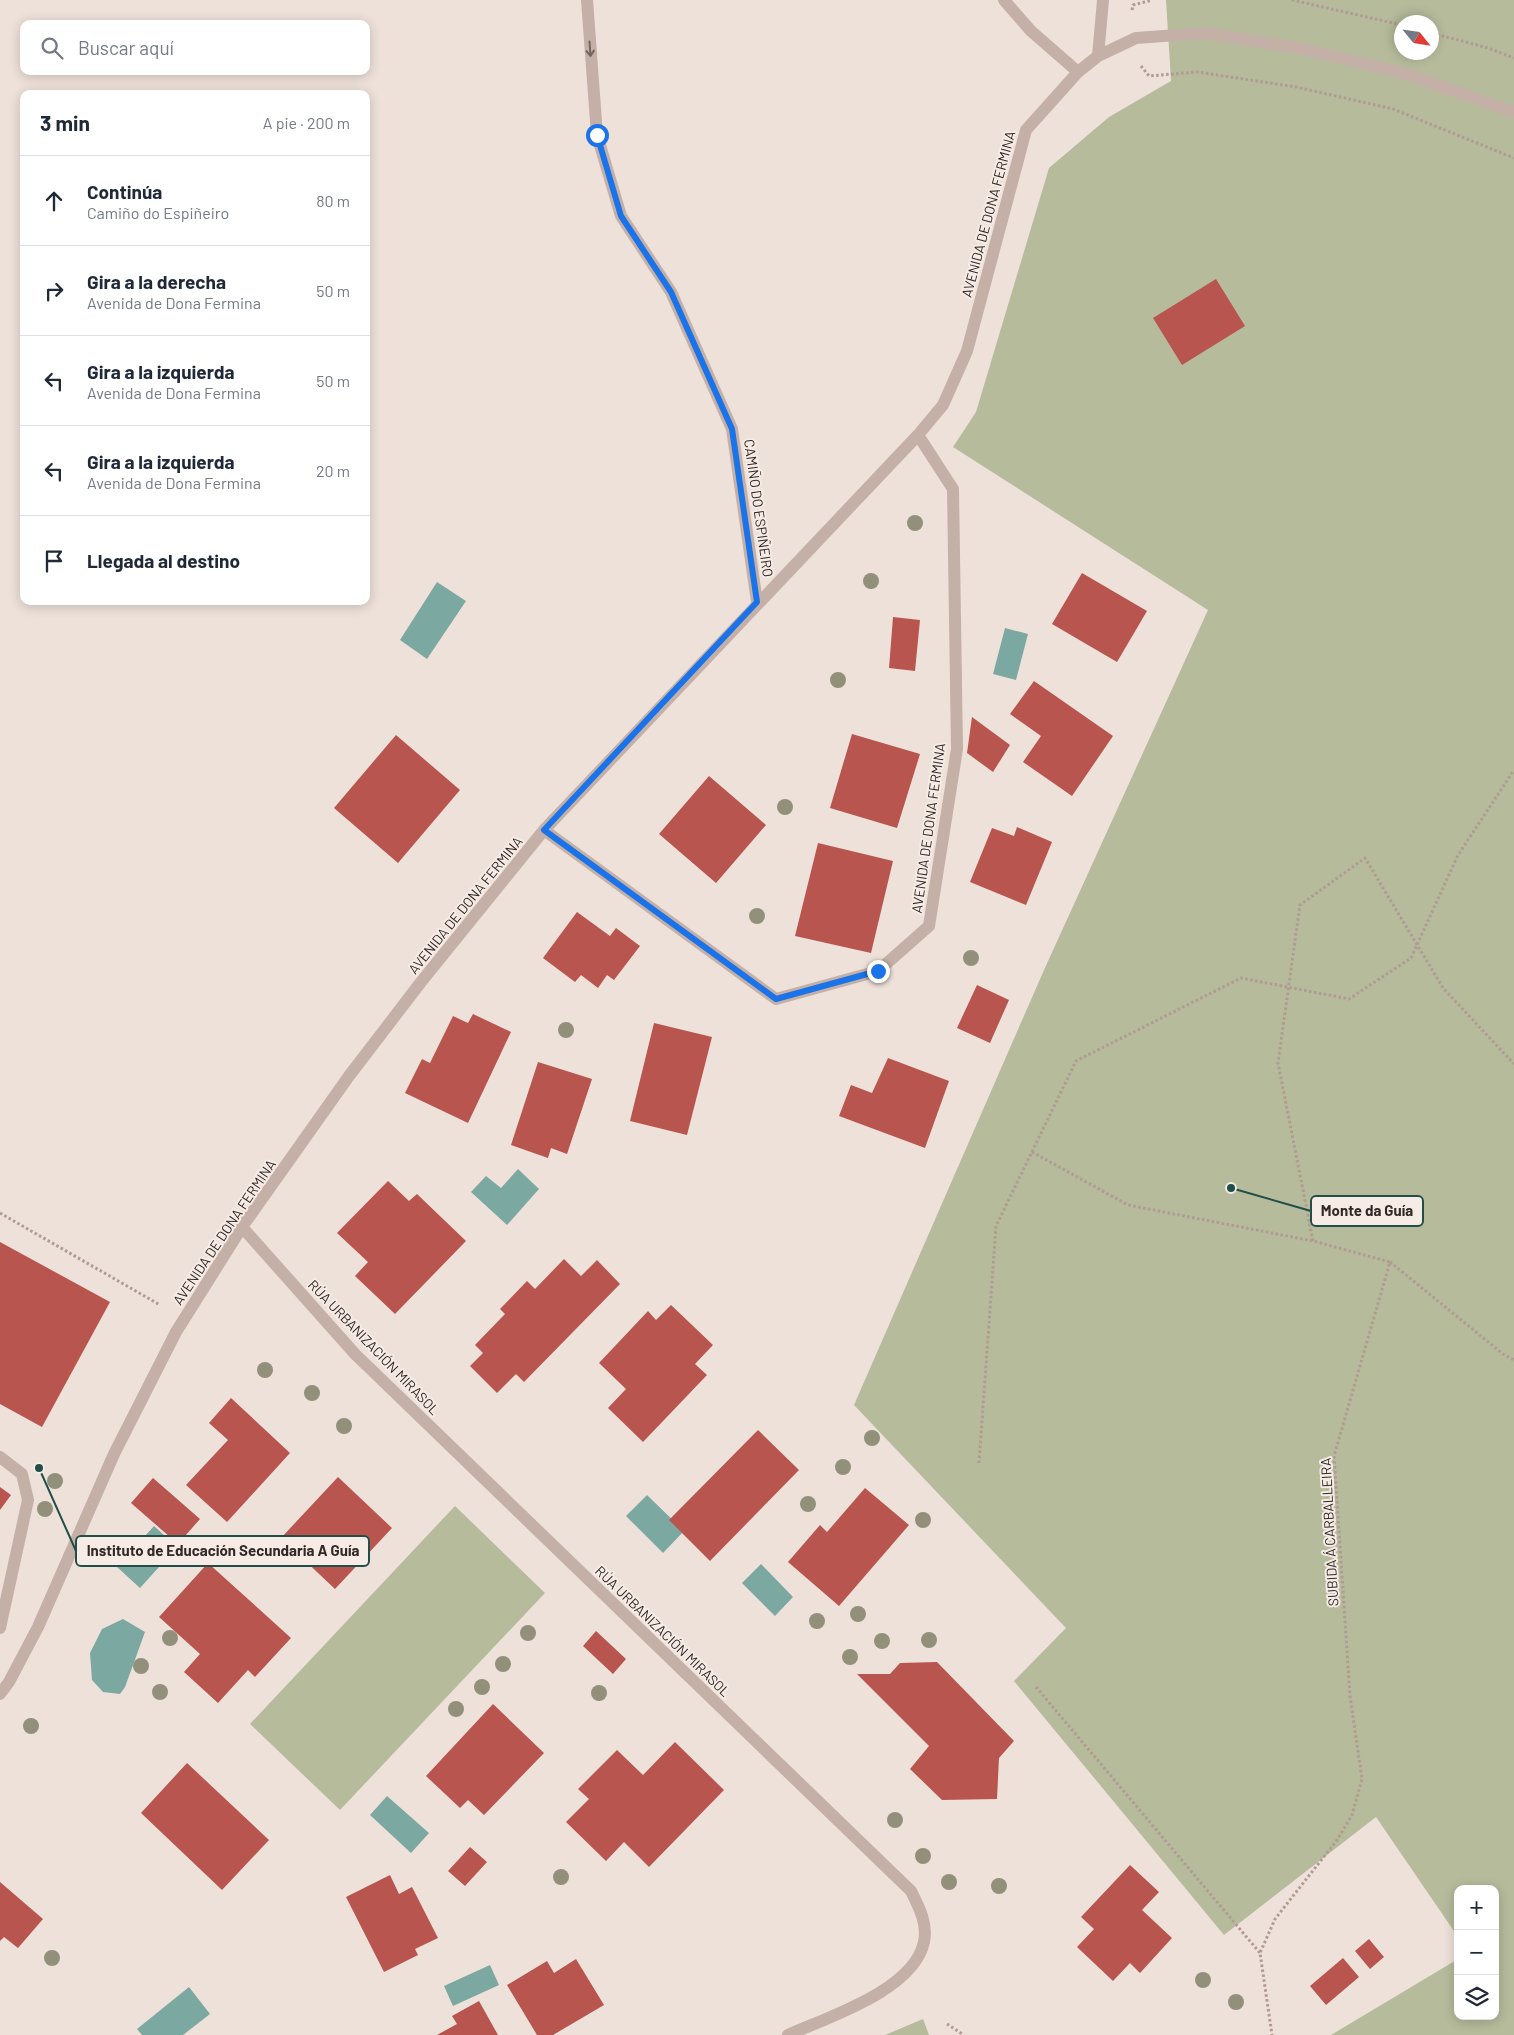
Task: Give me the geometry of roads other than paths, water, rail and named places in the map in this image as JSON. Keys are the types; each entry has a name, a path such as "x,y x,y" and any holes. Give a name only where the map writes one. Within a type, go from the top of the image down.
{"street":[{"name":"CAMIÑO DO ESPIÑEIRO","path":"587,0 597,135 621,216 671,292 732,429 757,602"},
{"path":"1004,0 1031,31 1078,72"},
{"path":"1098,56 1102,0"},
{"name":"AVENIDA DE DONA FERMINA","path":"0,1694 4,1680 38,1627 114,1454 184,1318 242,1227 349,1076 421,982 544,830 757,602 918,435 943,405 967,351 1026,130 1078,72 1098,56 1136,38 1205,33 1304,49 1406,74 1514,112"},
{"name":"AVENIDA DE DONA FERMINA","path":"544,830 776,999 878,971 929,926 957,749 953,489 918,435"},
{"name":"RÚA URBANIZACIÓN MIRASOL","path":"242,1227 355,1354 911,1891 923,1914 924,1942 916,1962 898,1981 874,1996 788,2035"},
{"path":"0,1457 22,1474 28,1500 0,1628"}],"water":[{"path":"437,582 466,601 427,659 400,640"},
{"path":"1005,628 1028,634 1016,680 993,674"},
{"path":"518,1169 539,1189 507,1225 471,1192 486,1176 501,1188"},
{"path":"647,1495 684,1531 663,1553 626,1516"},
{"path":"154,1526 177,1547 140,1588 117,1567"},
{"path":"761,1564 793,1597 775,1616 742,1583"},
{"path":"123,1619 145,1632 125,1687 120,1694 103,1692 92,1680 90,1653 102,1629"},
{"path":"387,1796 429,1833 411,1853 370,1815"},
{"path":"490,1965 499,1985 453,2006 444,1986"},
{"path":"189,1987 210,2014 183,2035 142,2035 137,2029"}],"place":[{"name":"Monte da Guía","path":"1231,1188"},
{"name":"Instituto de Educación Secundaria A Guía","path":"39,1468"}]}
